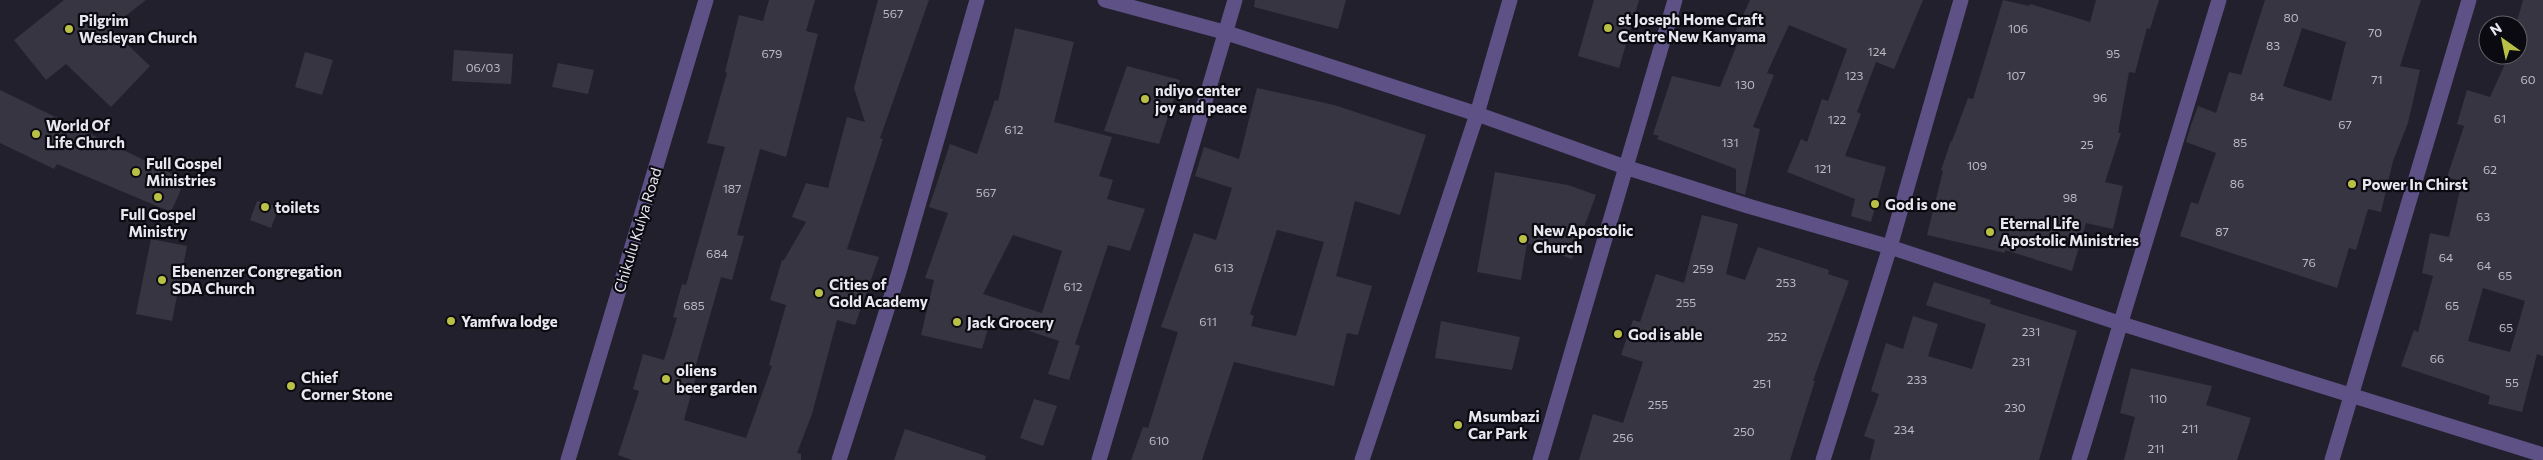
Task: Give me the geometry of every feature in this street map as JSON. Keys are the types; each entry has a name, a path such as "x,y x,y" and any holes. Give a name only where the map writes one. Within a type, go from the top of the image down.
{"street":[{"name":"Chikulu Kulya Road","path":"568,460 706,0"},
{"path":"839,460 899,272 977,0"},
{"path":"1105,0 1224,32 1477,114 1625,167 1748,206 1890,247 2119,323 2543,455"},
{"path":"1099,460 1235,0"},
{"path":"1362,460 1477,114 1510,0"},
{"path":"1540,460 1675,0"},
{"path":"1823,460 1890,247 1961,0"},
{"path":"2079,460 2119,323 2220,0"},
{"path":"2332,460 2469,0"}],"building":[{"path":"64,0 146,0 110,28 150,66 111,107 66,64 46,80 14,40"},
{"path":"769,0 815,0 806,31 818,34 786,157 760,149 737,235 744,236 732,280 721,277 695,368 698,369 684,420 746,438 772,366 769,365 786,305 770,300 782,260 784,260 806,222 792,217 806,183 828,188 847,117 865,122 854,88 878,0 929,0 880,138 883,139 847,249 879,257 855,325 837,320 812,414 797,453 801,454 801,460 632,460 618,455 639,391 633,389 643,354 664,360 677,318 673,317 682,284 686,285 725,147 707,143 727,73 725,72 739,15 763,21"},
{"path":"1255,0 1346,0 1338,29 1254,7"},
{"name":"st Joseph Home Craft Centre New Kanyama","path":"1594,0 1639,0 1619,68 1578,56"},
{"path":"1750,0 1923,0 1894,69 1876,62 1857,112 1861,114 1845,156 1886,167 1871,222 1851,216 1855,199 1787,172 1801,139 1807,142 1822,99 1828,101 1847,49 1789,25 1767,73 1774,75 1753,127 1760,129 1745,195 1736,192 1736,169 1657,139 1659,136 1653,134 1672,76 1720,87 1738,42 1732,39"},
{"path":"2003,0 2029,6 2030,4 2090,22 2096,0 2159,0 2150,29 2147,28 2135,73 2129,72 2118,133 2121,133 2105,182 2123,186 2113,229 2086,223 2072,271 2005,250 2005,253 1927,235 1943,171 1941,170 1968,98 1973,99"},
{"path":"2265,0 2421,0 2400,66 2420,70 2408,123 2393,161 2381,212 2368,209 2356,250 2349,248 2337,288 2180,236 2191,202 2198,204 2216,153 2186,142 2198,106 2216,113 2229,72 2241,75","holes":["2302,28 2346,42 2331,101 2283,86"]},
{"path":"2523,0 2543,0 2543,356 2537,354 2522,412 2488,404 2490,396 2401,366 2414,330 2418,332 2433,276 2422,273 2430,233 2449,237 2462,182 2447,177 2464,126 2457,124 2467,90 2490,97 2504,65 2528,65 2528,15 2519,15","holes":["2483,288 2525,301 2510,352 2468,341"]},
{"path":"1015,28 1074,42 1054,122 1112,137 1099,176 1113,180 1107,199 1145,209 1130,251 1108,245 1075,344 1080,346 1069,380 1048,374 1059,341 991,318 982,349 921,335 934,280 925,278 948,213 929,207 950,144 977,154 995,100 998,101","holes":["1013,235 1062,251 1042,313 983,294"]},
{"path":"454,50 513,54 511,84 452,81"},
{"path":"305,52 333,60 322,95 295,87"},
{"path":"558,63 594,70 588,94 552,87"},
{"name":"ndiyo center joy and peace","path":"1127,66 1180,80 1159,144 1104,131"},
{"path":"1257,88 1334,105 1426,135 1400,215 1355,201 1336,276 1372,286 1358,335 1347,333 1334,386 1234,362 1202,460 1131,460 1143,427 1148,428 1178,332 1161,327 1194,233 1216,240 1232,188 1195,176 1204,147 1239,159","holes":["1277,230 1324,242 1296,336 1251,326 1254,316 1250,314"]},
{"path":"0,90 185,180 171,212 57,164 54,169 0,143"},
{"path":"1495,172 1568,185 1596,195 1572,259 1527,243 1521,280 1477,272"},
{"name":"toilets","path":"257,201 279,207 271,228 250,220"},
{"path":"1702,215 1738,224 1726,274 1745,280 1758,247 1829,270 1828,274 1849,281 1813,381 1815,381 1790,460 1579,460 1593,414 1623,423 1643,362 1621,355 1633,320 1640,322 1656,274 1684,283"},
{"name":"Ebenenzer Congregation SDA Church","path":"151,239 187,246 172,321 136,314"},
{"path":"1934,282 1991,300 1990,304 2077,331 2039,460 1870,460 1875,440 1864,436 1879,394 1871,391 1886,343 1903,349 1913,316 1938,324 1928,356 1972,369 1986,324 1926,305"},
{"path":"1441,321 1520,337 1512,370 1435,358"},
{"path":"2131,368 2212,386 2206,405 2251,418 2237,460 2124,460 2135,417 2120,413"},
{"path":"1034,399 1057,406 1043,446 1020,438"},
{"path":"905,429 986,456 985,460 894,460"}],"place":[{"name":"st Joseph Home Craft Centre New Kanyama","path":"1608,28"},
{"name":"Pilgrim Wesleyan Church","path":"69,29"},
{"name":"ndiyo center joy and peace","path":"1145,99"},
{"name":"World Of Life Church","path":"36,134"},
{"name":"Full Gospel Ministries","path":"136,172"},
{"name":"Power In Chirst","path":"2352,184"},
{"name":"Full Gospel Ministry","path":"158,197"},
{"name":"God is one","path":"1875,204"},
{"name":"toilets","path":"265,207"},
{"name":"Eternal Life Apostolic Ministries","path":"1990,232"},
{"name":"New Apostolic Church","path":"1523,239"},
{"name":"Ebenenzer Congregation SDA Church","path":"162,280"},
{"name":"Cities of Gold Academy","path":"819,293"},
{"name":"Yamfwa lodge","path":"451,321"},
{"name":"Jack Grocery","path":"957,322"},
{"name":"God is able","path":"1618,334"},
{"name":"oliens beer garden","path":"666,379"},
{"name":"Chief Corner Stone","path":"291,386"},
{"name":"Msumbazi Car Park","path":"1458,425"}]}
